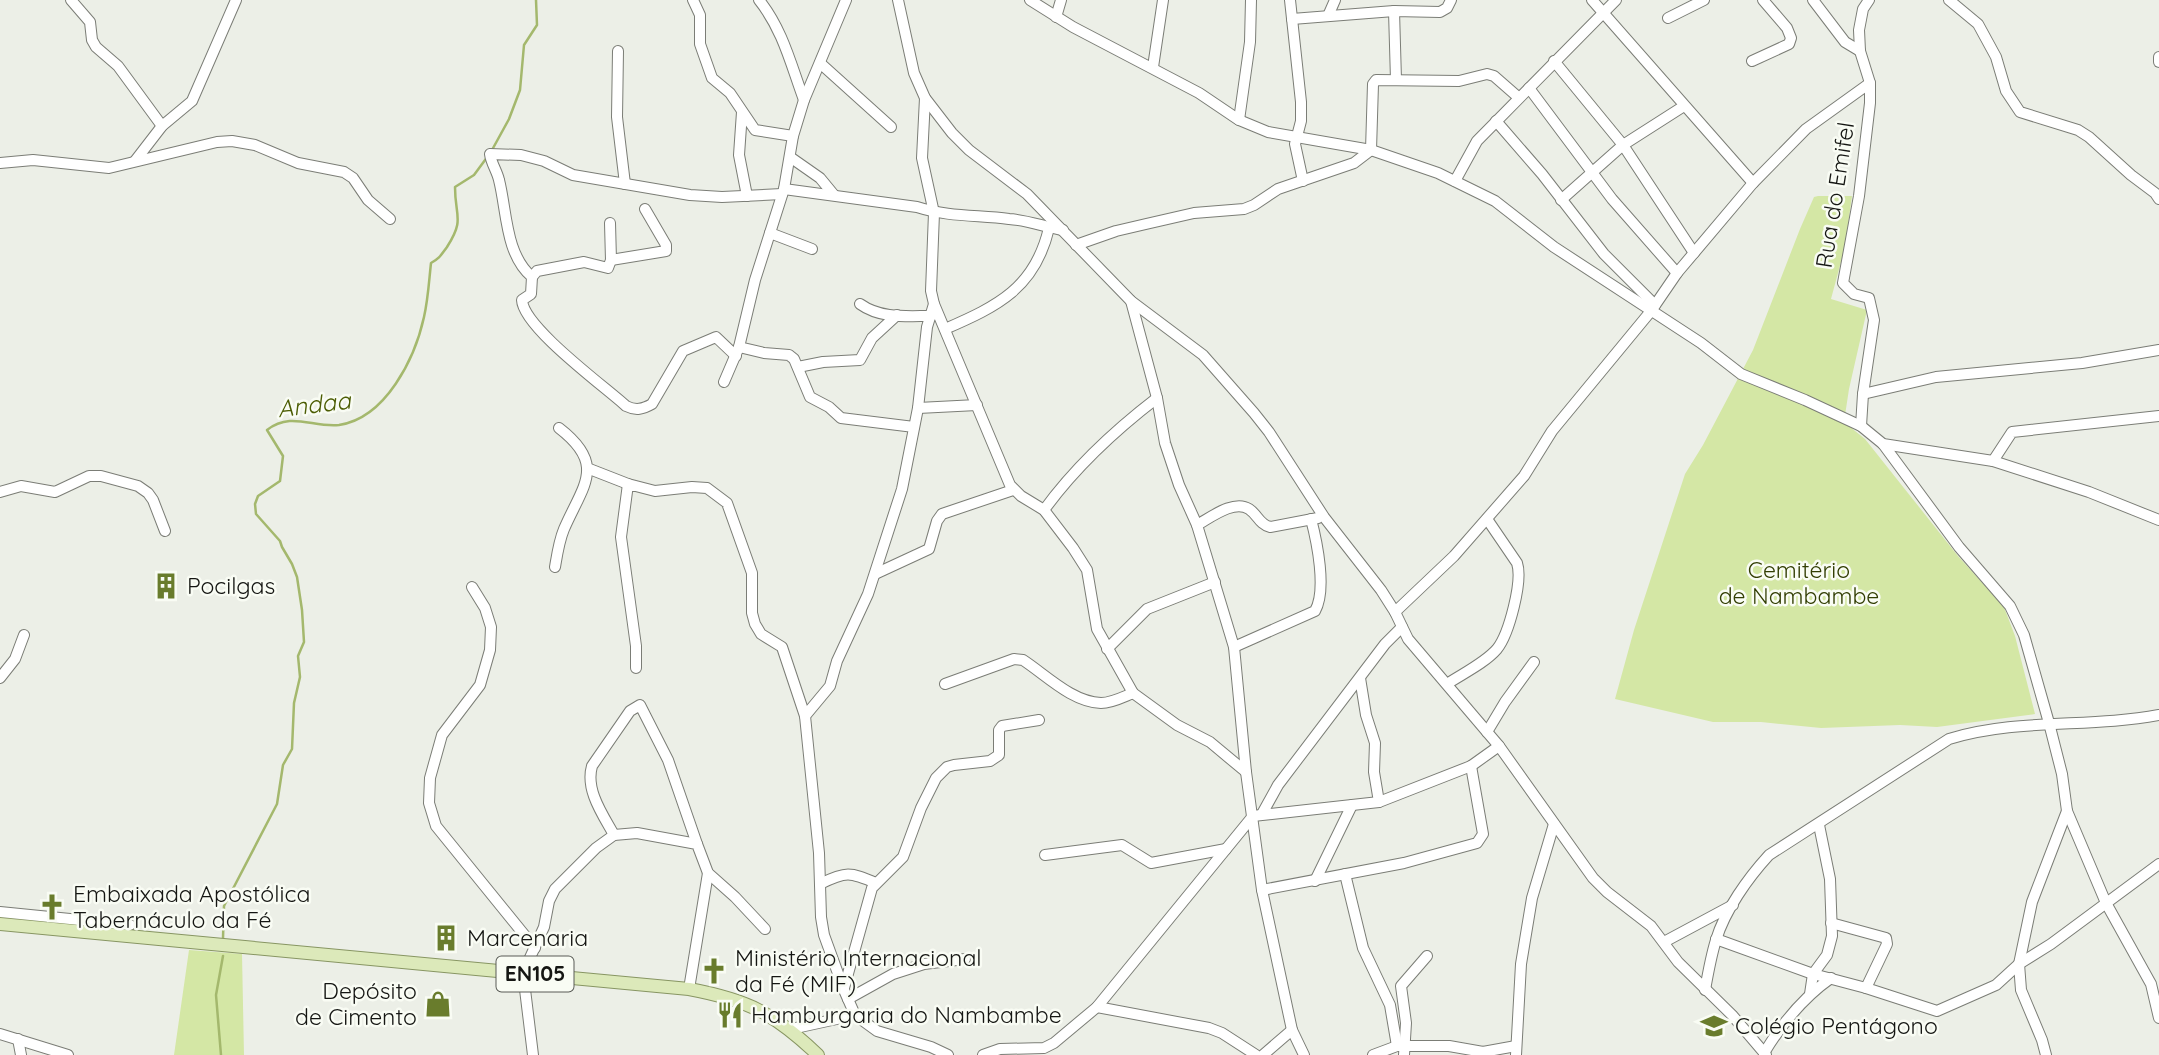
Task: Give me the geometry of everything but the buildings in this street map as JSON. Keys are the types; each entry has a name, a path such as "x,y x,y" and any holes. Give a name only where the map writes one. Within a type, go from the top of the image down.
{"main road":[{"name":"EN105","path":"0,924 689,989 717,994 749,1005 791,1029 818,1055"}],"street":[{"path":"71,0 90,22 92,40 96,47 118,66 162,126"},
{"path":"135,161 162,126 192,101 236,0"},
{"path":"693,0 700,15 700,44 712,78 730,93 755,130 793,136"},
{"path":"759,0 782,35 804,100"},
{"path":"724,382 737,352 755,280 783,192 793,136 804,100 846,0"},
{"path":"898,0 914,73 925,98 952,133 969,150 1027,194 1131,301 1203,355 1269,432 1324,517 1381,590 1408,639 1488,732 1593,877 1607,892 1651,926 1678,962 1732,1015 1765,1054 1776,1034 1810,994 1831,978"},
{"path":"1056,17 1060,0"},
{"path":"1153,67 1163,0"},
{"path":"1239,120 1250,42 1251,0"},
{"path":"1290,0 1301,102 1296,149 1303,181"},
{"path":"1328,16 1335,0"},
{"path":"1292,19 1400,8 1440,12 1447,8 1451,0"},
{"path":"1592,0 1753,183"},
{"path":"1455,180 1477,141 1616,0"},
{"path":"1668,18 1704,0"},
{"path":"1752,61 1788,44 1791,38 1787,28 1763,0"},
{"path":"1814,0 1845,41 1860,51"},
{"name":"Rua do Emifel","path":"1861,426 1874,320 1869,298 1854,294 1843,283 1859,195 1870,103 1870,83 1860,51 1859,30 1863,9 1869,0"},
{"path":"1949,0 1978,24 1996,57 2006,91 2020,112 2078,130 2159,199"},
{"path":"1031,1 1199,93 1239,120 1268,132 1371,150 1455,180 1495,201 1554,247 1653,308 1741,374 1861,426 1883,444 1959,547 2010,606 2024,635 2062,774 2067,811 2106,903 2151,984 2159,1018"},
{"path":"1396,80 1400,8"},
{"path":"618,51 617,117 625,184"},
{"path":"1554,61 1623,145 1694,253"},
{"path":"820,63 891,127"},
{"path":"1371,150 1374,81 1459,81 1487,74 1494,76 1518,97"},
{"path":"1395,612 1454,556 1524,476 1552,431 1653,308 1677,273 1753,183 1806,129 1870,83"},
{"path":"1528,88 1592,173 1677,273"},
{"path":"925,98 922,158 934,213 931,291 1013,490 1044,510 1087,570 1097,629 1133,693 1177,725 1210,742 1246,772"},
{"path":"1561,201 1623,145 1684,106"},
{"path":"742,112 739,155 747,196"},
{"path":"1496,121 1653,308"},
{"path":"0,163 33,160 100,168 225,141 255,145 298,163 349,175 368,200 390,219"},
{"path":"1076,245 1116,231 1182,216 1244,209 1278,189 1354,163 1371,150"},
{"path":"532,277 523,268 510,238 499,177 490,154 532,157 566,173 690,195 722,197 783,192 834,195 917,207 934,213 1013,219 1063,230"},
{"path":"790,157 820,178 834,195"},
{"path":"611,260 666,251 666,245 645,209"},
{"path":"610,223 611,260 608,268 584,262 537,271 532,277 531,294 522,300 522,304 536,328 633,409 652,404 683,351 716,337 737,352 789,355 797,366 810,397 829,407 841,418 915,427"},
{"path":"946,329 998,304 1012,293 1035,266 1049,228"},
{"path":"770,233 812,248"},
{"path":"1131,301 1157,398 1164,443 1197,525 1234,647 1246,772 1257,815 1262,890 1292,1030 1304,1055"},
{"path":"805,716 830,686 838,661 868,594 902,489 915,427 934,303"},
{"path":"860,304 873,312 897,316 930,316"},
{"path":"797,366 860,360 872,338 897,316"},
{"path":"1863,394 1928,378 2082,363 2159,350"},
{"path":"1044,510 1103,442 1157,398"},
{"path":"918,408 978,405"},
{"path":"1993,461 2012,432 2159,416"},
{"path":"555,567 563,531 585,488 586,468 578,443 559,428"},
{"path":"1883,444 1993,461 2099,495 2159,520"},
{"path":"586,468 655,491 692,486 707,488 727,503 752,573 752,613 755,624 761,635 776,641 782,647 805,716 820,853 824,936 846,994 855,1015 877,1031 931,1046 948,1055"},
{"path":"0,492 21,486 55,492 89,476 101,476 138,486 148,493 165,531"},
{"path":"628,484 621,537 636,646 636,668"},
{"path":"875,574 929,549 937,521 943,514 1013,490"},
{"path":"1197,525 1231,507 1239,506 1250,509 1265,526 1270,527 1324,517"},
{"path":"1234,647 1315,611 1318,607 1320,581 1317,542 1311,519"},
{"path":"1447,684 1497,649 1519,584 1520,571 1517,563 1487,519"},
{"path":"1107,649 1147,609 1215,582"},
{"path":"472,587 485,608 491,627 490,650 480,685 442,735 430,778 429,803 436,826 535,948"},
{"path":"983,1055 1000,1049 1044,1048 1054,1043 1097,1007 1257,815 1385,644 1402,627"},
{"path":"0,678 15,659 24,635"},
{"path":"945,684 1014,659 1023,660 1066,690 1100,703 1133,693"},
{"path":"1488,732 1505,702 1534,662"},
{"path":"1360,678 1366,715 1375,743 1374,772 1379,803"},
{"path":"614,835 598,806 590,774 592,766 630,711 640,705 668,760 708,873 765,929"},
{"path":"1705,990 1716,939 1733,905 1757,868 1769,855 1949,739 1972,732 2049,723 2138,719 2159,715"},
{"path":"846,994 868,898 876,883 903,857 921,808 941,772 954,765 990,761 999,755 998,736 1002,726 1039,720"},
{"path":"1257,815 1379,803 1471,766 1499,746"},
{"path":"1262,890 1404,863 1476,844 1483,834 1471,766"},
{"path":"1315,881 1352,805"},
{"path":"2046,1055 2021,990 2019,964 2032,902 2067,811"},
{"path":"1373,1055 1401,1049 1449,1046 1483,1052 1516,1051 1521,964 1529,911 1554,824"},
{"path":"1810,994 1813,974 1827,956 1832,944 1830,879 1819,824"},
{"path":"533,1055 523,973 544,927 549,901 555,889 596,848 614,835 637,833 697,844"},
{"path":"1045,855 1122,845 1151,863 1226,849"},
{"path":"1716,939 1813,974 1937,1011 1990,989 2019,964 2051,944 2159,864"},
{"path":"689,989 708,873"},
{"path":"820,884 845,873 854,873 876,883"},
{"path":"1345,874 1363,948 1391,1004 1401,1049"},
{"path":"1664,942 1733,905"},
{"path":"0,912 130,925"},
{"path":"1831,923 1886,938 1887,944 1866,988"},
{"path":"1401,1049 1406,1023 1401,986 1427,956"},
{"path":"846,994 924,964 965,958"},
{"path":"1097,1007 1209,1028 1222,1033 1256,1055"},
{"path":"791,1029 855,1015"},
{"path":"1263,1055 1292,1030"},
{"path":"0,1034 68,1055"},
{"path":"18,1039 21,1055"}],"green space":[{"name":"Cemitério de Nambambe","path":"1852,196 1845,247 1831,299 1867,310 1844,422 1865,439 1958,556 2004,607 2015,636 2035,714 1937,727 1900,725 1821,728 1761,722 1713,722 1615,699 1634,630 1685,474 1753,350 1800,229 1814,197"},
{"path":"189,950 242,954 244,1055 174,1055"}],"waterway":[{"name":"Andaa","path":"492,150 509,119 520,90 524,45 537,25 536,0"},
{"name":"Andaa","path":"223,938 224,906 277,804 283,765 292,749 294,703 300,677 298,656 304,642 297,577 280,541 256,514 258,496 280,481 283,456 267,430 276,424 293,421 339,425 356,420 384,399 406,367 420,333 431,263 442,254 456,230 458,218 455,187 474,175 488,156"},
{"name":"Andaa","path":"221,1055 216,995 223,956"}],"place":[{"name":"Pocilgas","path":"166,586"},
{"name":"Embaixada Apostólica Tabernáculo da Fé","path":"52,907"},
{"name":"Marcenaria","path":"446,938"},
{"name":"Ministério Internacional da Fé (MIF)","path":"714,971"},
{"name":"Depósito de Cimento","path":"438,1004"},
{"name":"Hamburgaria do Nambambe","path":"730,1015"},
{"name":"Colégio Pentágono","path":"1714,1026"}]}
